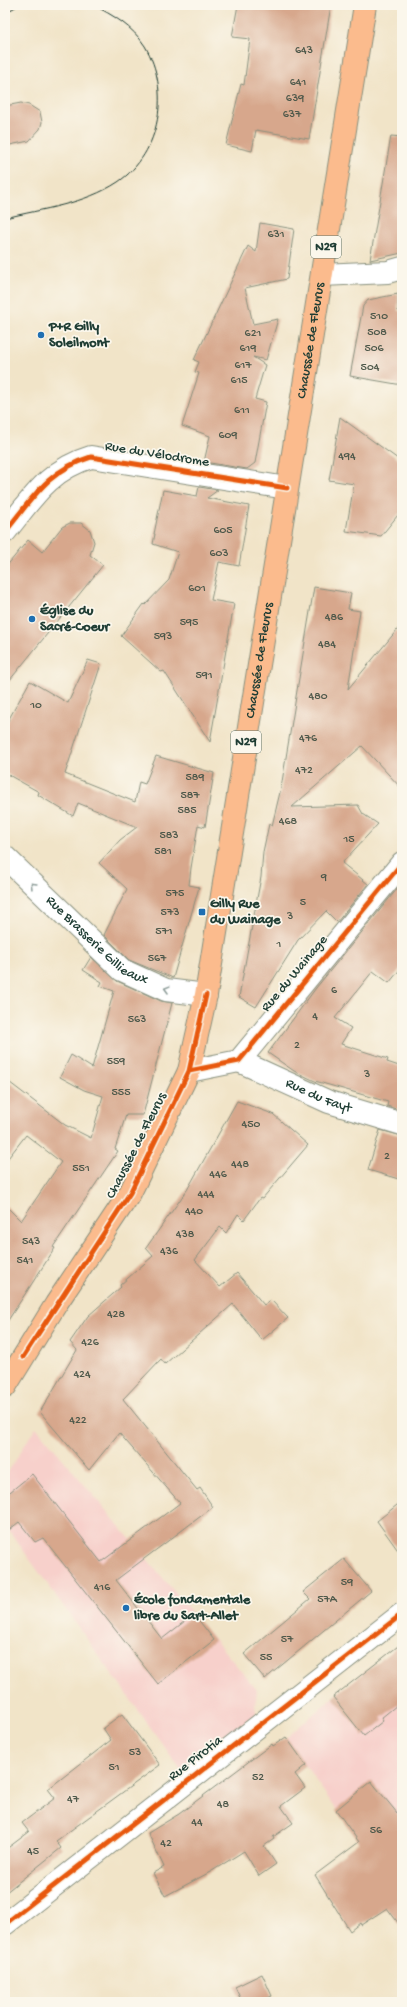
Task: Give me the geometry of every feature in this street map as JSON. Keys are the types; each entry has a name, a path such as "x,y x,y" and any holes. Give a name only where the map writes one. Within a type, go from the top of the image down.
{"main road":[{"name":"Chaussée de Fleurus","path":"5,1387 56,1304 130,1193 189,1071 206,995 365,5"}],"street":[{"path":"322,275 388,272 402,268"},
{"name":"Rue du Vélodrome","path":"5,532 48,479 74,462 91,456 287,488"},
{"name":"Rue Brasserie Gillieaux","path":"5,857 122,970 166,990 206,995"},
{"name":"Rue du Wainage","path":"239,1061 402,863"},
{"path":"189,1071 239,1061"},
{"name":"Rue du Fayt","path":"239,1061 329,1102 402,1124"},
{"name":"Rue Pirotia","path":"5,1924 402,1614"}],"shaded area":[{"name":"École fondamentale libre du Sart-Allet","path":"36,1427 257,1690 255,1706 257,1717 184,1774 5,1525 5,1477"},
{"path":"402,1643 402,1898 400,1900 286,1738 333,1697"}],"building":[{"path":"238,5 331,5 309,139 256,130 252,151 226,145 241,84 244,85 250,39 232,37"},
{"path":"21,103 29,105 40,112 42,122 40,129 29,141 5,146 5,106"},
{"path":"391,136 402,137 402,253 370,260"},
{"path":"260,223 294,229 287,279 245,288 253,324 278,319 266,360 253,357 265,365 255,399 266,402 255,463 247,469 204,462 210,436 182,426 199,373 195,372 199,362 194,360 248,246 256,252"},
{"path":"398,294 398,311 402,311 402,385 350,376 363,306 368,300"},
{"path":"340,417 402,462 402,510 381,536 346,531 354,484 329,480"},
{"path":"199,487 218,490 207,498 249,506 239,566 219,562 211,600 234,604 210,742 164,671 161,672 121,636 144,604 145,605 169,580 178,552 153,544 163,490 197,496"},
{"name":"Église du Sacré-Coeur","path":"70,523 81,523 90,530 94,542 90,555 103,565 5,686 5,568 28,540 42,552 62,527"},
{"path":"314,587 351,593 348,609 360,611 348,689 402,624 402,789 362,746 292,807 358,805 363,814 378,824 342,863 368,884 337,922 326,911 298,940 256,1007 239,997 261,877 263,852 269,824 272,826 281,788"},
{"path":"88,660 101,664 65,774 135,802 139,782 145,784 156,756 214,773 205,827 198,825 191,868 189,885 199,887 173,978 129,960 104,935 127,889 99,863 120,840 137,827 78,803 73,816 38,795 39,792 5,773 5,726 30,681 68,703"},
{"path":"402,883 402,967 389,983 373,971 335,1018 351,1028 341,1044 388,1059 387,1062 402,1067 402,1111 387,1106 388,1102 315,1081 294,1071 268,1053 316,988"},
{"path":"91,957 117,981 161,1001 172,1003 143,1115 126,1115 115,1149 118,1151 53,1247 55,1248 5,1325 5,1205 21,1221 61,1162 26,1135 5,1162 5,1079 65,1125 91,1138 103,1096 84,1090 60,1077 71,1055 92,1068 114,991 100,986 102,982 83,970"},
{"path":"237,1101 273,1114 308,1145 262,1199 260,1198 244,1220 238,1214 226,1233 220,1227 195,1260 220,1287 237,1273 264,1305 271,1300 288,1318 262,1340 233,1304 165,1364 161,1359 123,1399 197,1490 200,1488 213,1507 116,1580 162,1639 194,1614 214,1640 158,1684 43,1538 35,1542 19,1522 5,1533 5,1496 32,1474 101,1562 180,1503 119,1433 89,1470 40,1412 77,1350 70,1342 88,1316 153,1256 146,1248 187,1190"},
{"path":"380,1130 402,1136 402,1180 368,1170"},
{"path":"402,1501 402,1556 377,1521"},
{"path":"344,1559 371,1591 265,1679 244,1654 310,1599 303,1592"},
{"path":"402,1643 402,1701 381,1718 383,1721 364,1736 333,1697"},
{"path":"122,1714 160,1765 56,1841 61,1848 5,1893 5,1850 29,1832 22,1823 55,1798 48,1789 111,1740 103,1728"},
{"path":"286,1737 306,1765 295,1774 305,1788 281,1806 293,1823 273,1837 274,1839 264,1846 276,1864 259,1876 244,1851 212,1871 165,1896 153,1873 164,1867 148,1833 179,1814 272,1744 273,1746"},
{"path":"371,1781 402,1819 402,1928 387,1908 361,1925 360,1923 350,1931 315,1875 359,1842 336,1810"},
{"path":"262,1974 272,1996 259,2002 242,2002 235,1987"}],"tram line":[{"path":"5,13 19,5"},
{"path":"5,218 78,201 92,196 118,182 133,170 144,155 152,138 157,120 159,101 158,82 153,63 145,46 129,27 115,17 93,5"}],"cycle path":[{"path":"5,532 33,497 52,478 63,470 91,457 287,488"},
{"path":"189,1071 239,1061 402,863"},
{"path":"23,1357 130,1193 189,1071 206,995"},
{"path":"5,1924 402,1614"}],"place":[{"name":"P+R Gilly Soleilmont","path":"41,335"},
{"name":"Église du Sacré-Coeur","path":"32,619"},
{"name":"Gilly Rue du Wainage","path":"202,912"},
{"name":"École fondamentale libre du Sart-Allet","path":"126,1608"}]}
